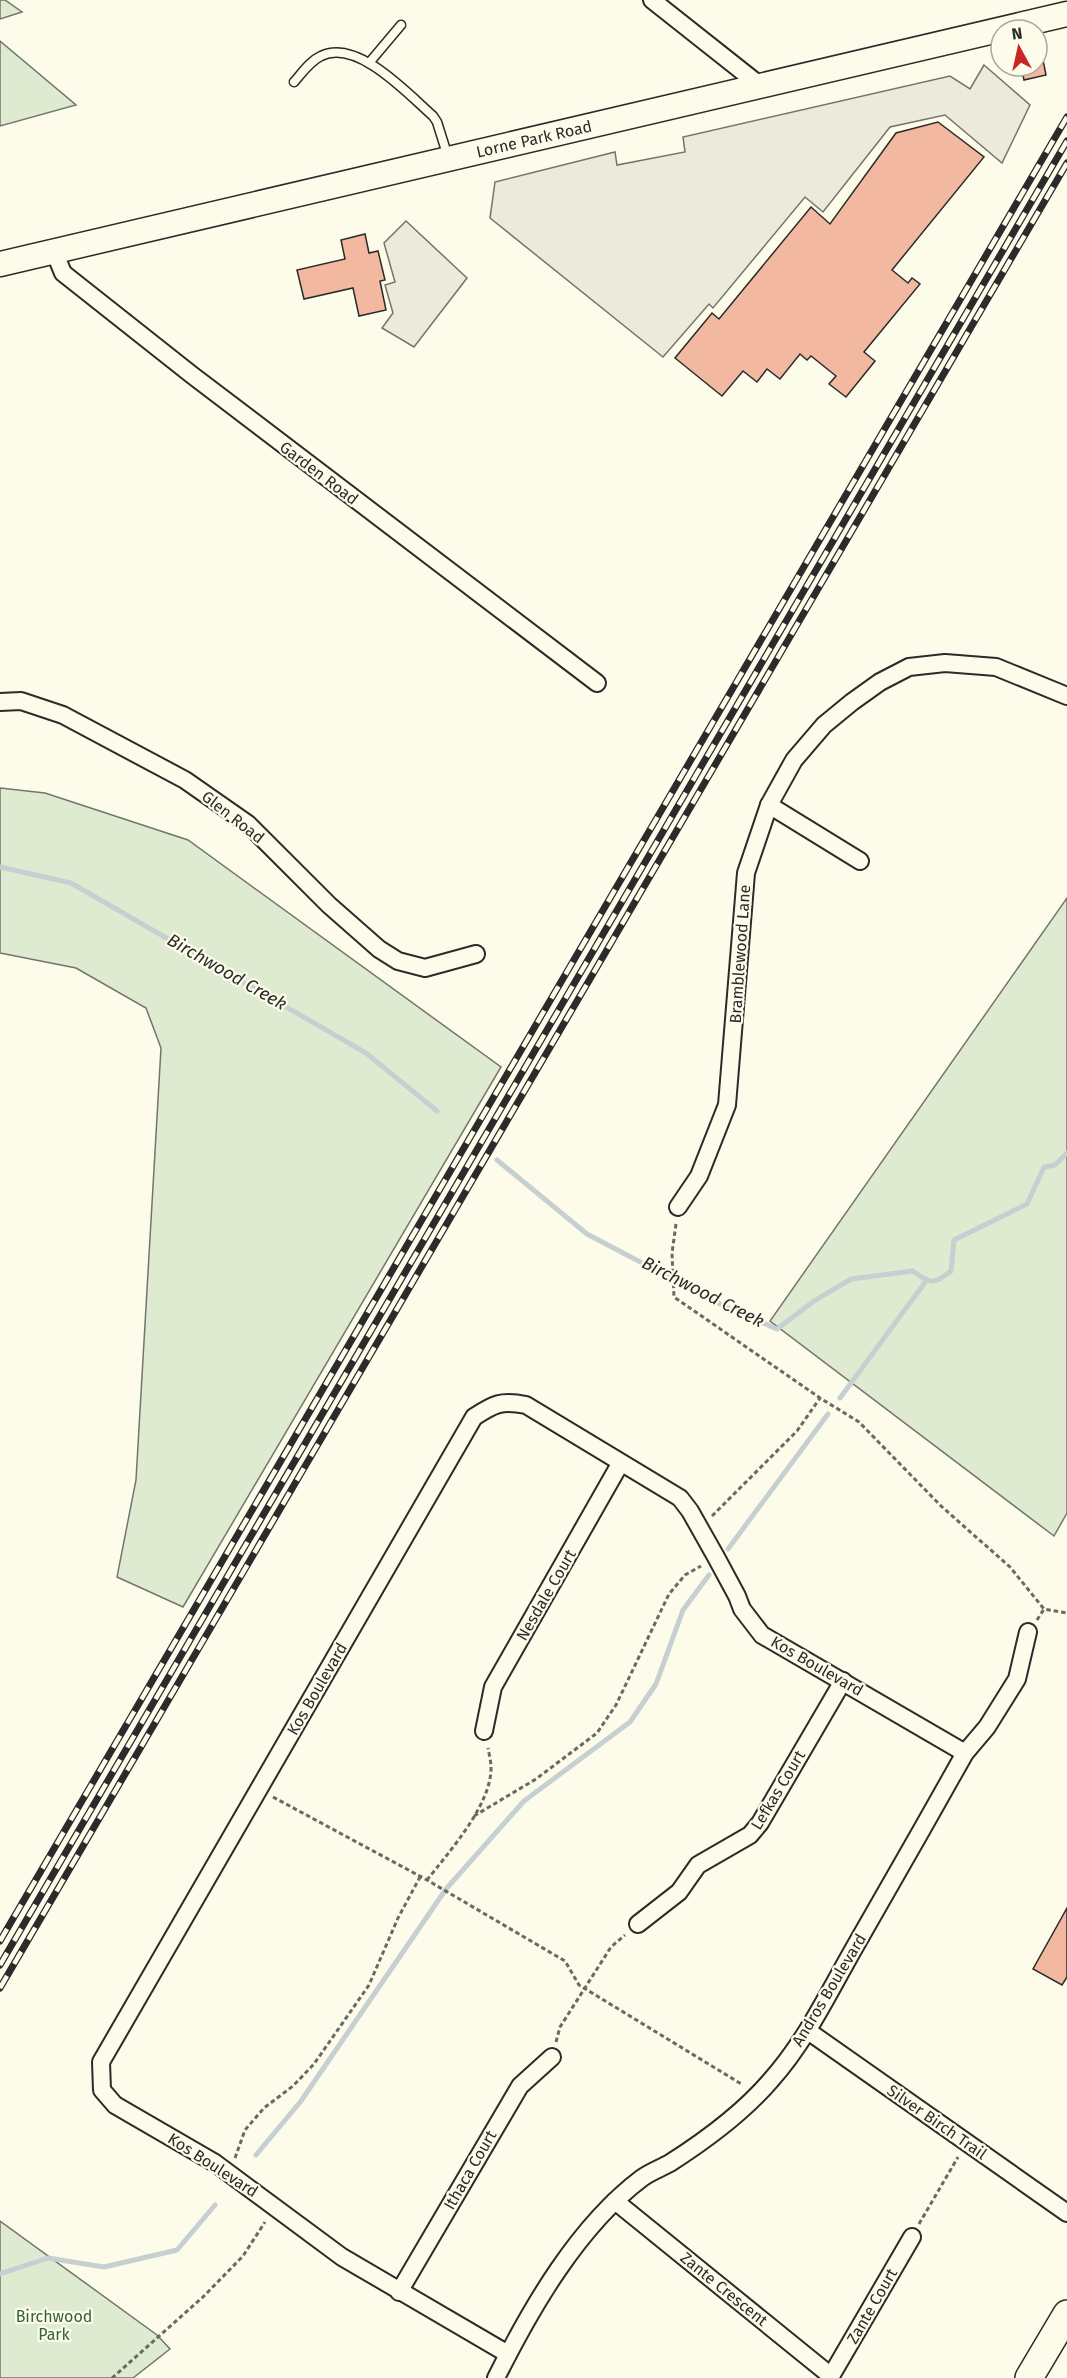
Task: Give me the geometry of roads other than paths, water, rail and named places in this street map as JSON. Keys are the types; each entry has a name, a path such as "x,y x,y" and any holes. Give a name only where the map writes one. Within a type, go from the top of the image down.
{"main road":[{"path":"1029,2378 1067,2314"}],"street":[{"path":"652,0 762,87"},
{"name":"Lorne Park Road","path":"0,264 448,158 762,87 1066,12"},
{"name":"Garden Road","path":"54,251 63,273 201,382 597,683"},
{"name":"Bramblewood Lane","path":"678,1207 699,1176 727,1105 746,873 769,805 794,760 824,725 880,682 909,667 945,663 996,667 1067,696"},
{"name":"Glen Road","path":"0,702 21,701 63,715 185,780 248,824 329,905 379,949 398,961 425,968 476,954"},
{"path":"769,805 860,861"},
{"name":"Kos Boulevard","path":"508,2354 342,2257 200,2154 109,2100 102,2090 101,2062 474,1418 497,1403 508,1402 526,1406 680,1498 700,1528 738,1596 742,1609 762,1635 965,1753"},
{"name":"Nesdale Court","path":"484,1731 493,1687 620,1464"},
{"name":"Andros Boulevard","path":"496,2378 566,2257 588,2229 615,2200 644,2177 670,2163 714,2132 758,2094 772,2080 808,2031 965,1753 987,1727 1017,1679 1028,1632"},
{"name":"Lefkas Court","path":"638,1924 679,1892 698,1865 750,1835 760,1823 843,1681"},
{"name":"Silver Birch Trail","path":"808,2031 1067,2213"},
{"name":"Ithaca Court","path":"399,2292 520,2086 552,2058"},
{"name":"Zante Crescent","path":"615,2200 830,2377"},
{"name":"Zante Court","path":"830,2377 912,2237"}],"lane":[{"path":"369,63 401,25"},
{"path":"294,81 314,60 328,53 360,57 433,116 448,158"}],"waterway":[{"name":"Birchwood Creek","path":"0,867 71,883 366,1053 437,1111"},
{"name":"Birchwood Creek","path":"497,1160 587,1234 724,1306 777,1329 814,1301 851,1279 913,1271 928,1280 940,1279 951,1271 954,1240 1027,1204 1044,1167 1055,1165 1067,1153"},
{"path":"840,1398 926,1281"},
{"path":"728,1549 828,1414"},
{"path":"256,2155 301,2101 446,1889 524,1801 630,1722 656,1684 683,1610 709,1575"},
{"path":"0,2274 48,2258 104,2267 177,2250 215,2205"}],"railway":[{"path":"0,1941 1067,117"},
{"path":"0,1965 1067,141"},
{"path":"0,1988 1067,163"}],"park label":[{"name":"Birchwood Park","path":"54,2325"}]}
